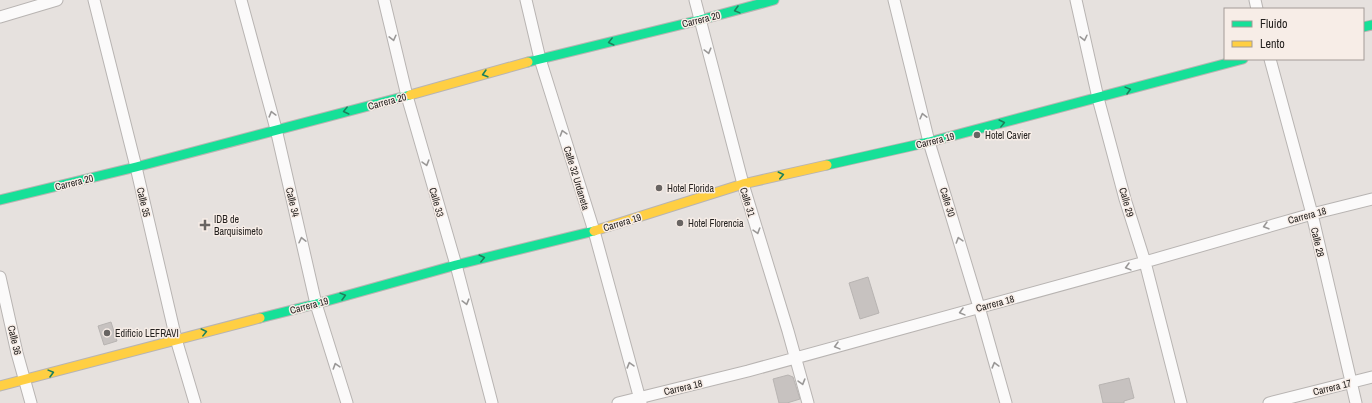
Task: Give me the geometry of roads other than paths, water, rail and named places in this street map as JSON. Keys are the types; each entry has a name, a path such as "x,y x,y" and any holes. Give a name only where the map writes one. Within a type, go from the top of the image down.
{"street":[{"path":"0,17 57,0"},
{"name":"Calle 35","path":"94,0 136,167 176,339 195,403"},
{"name":"Calle 34","path":"241,0 276,129 316,304 347,403"},
{"name":"Calle 33","path":"384,0 407,96 456,265 492,403"},
{"name":"Calle 32 Urdaneta","path":"526,0 540,59 594,231 640,400"},
{"name":"Calle 31","path":"694,0 742,184 788,331 808,403"},
{"name":"Carrera 20","path":"0,200 136,167 276,129 407,96 540,59 700,20 774,0"},
{"name":"Calle 30","path":"894,0 929,142 979,307 1006,403"},
{"name":"Calle 29","path":"1076,0 1098,98 1125,199 1145,262 1181,403"},
{"name":"Carrera 19","path":"0,386 176,339 316,304 456,265 594,231 742,184 929,142 1239,60"},
{"name":"Calle 28","path":"1270,60 1312,214 1356,403"},
{"name":"Carrera 18","path":"618,403 640,400 748,371 1145,262 1312,214 1372,199"},
{"name":"Calle 36","path":"0,277 24,380 31,403"},
{"name":"Carrera 17","path":"1269,403 1372,377"}],"place":[{"name":"Hotel Cavier","path":"977,135"},
{"name":"Hotel Florida","path":"659,188"},
{"name":"Hotel Florencia","path":"680,223"},
{"name":"IDB de Barquisimeto","path":"205,225"},
{"name":"Edificio LEFRAVI","path":"107,333"}]}
